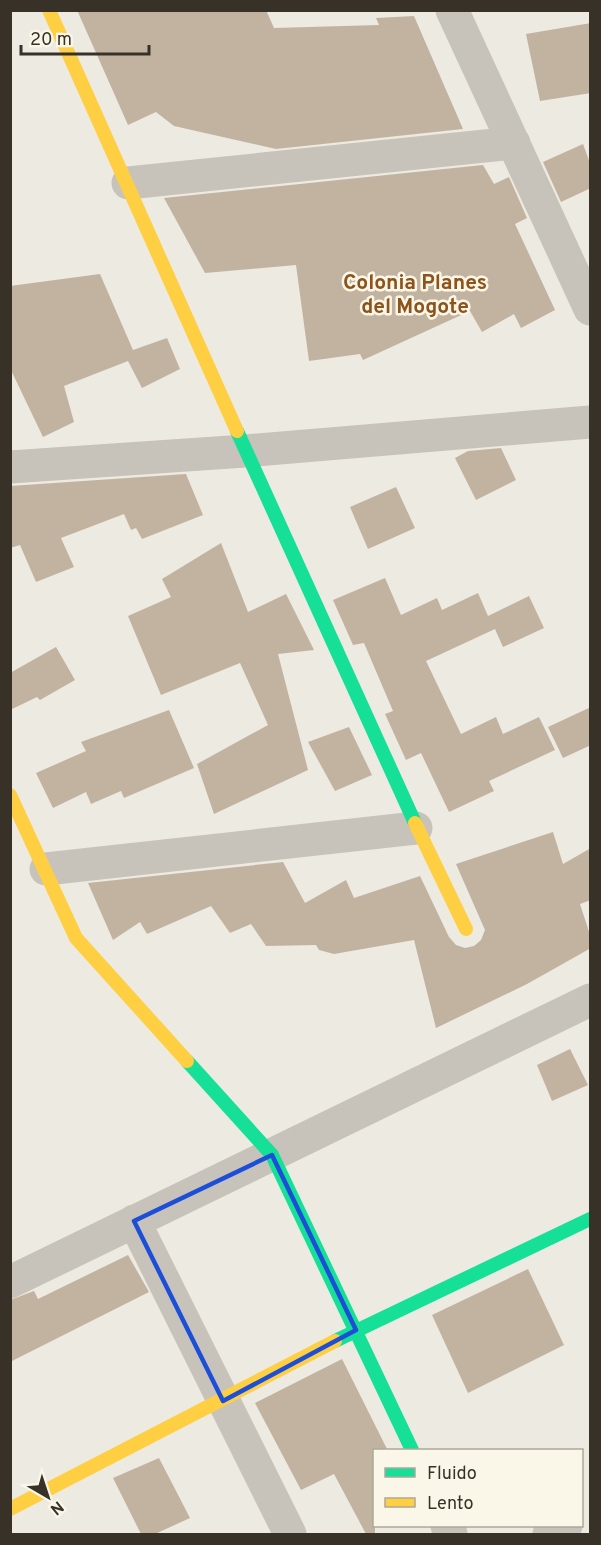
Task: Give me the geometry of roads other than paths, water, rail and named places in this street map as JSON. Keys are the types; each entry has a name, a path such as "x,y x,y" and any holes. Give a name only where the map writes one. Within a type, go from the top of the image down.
{"street":[{"path":"48,10 129,183 245,451 416,828 466,929"},
{"path":"452,10 591,309"},
{"path":"129,183 514,143"},
{"path":"10,467 245,451 591,422"},
{"path":"10,795 46,868 76,938 272,1155 412,1449"},
{"path":"46,868 416,828"},
{"path":"10,1282 591,1000"},
{"path":"10,1509 223,1401 356,1330 591,1219"},
{"path":"134,1221 290,1534"},
{"path":"549,1534 564,1527"}],"district":[{"name":"Colonia Planes del Mogote","path":"415,294"}]}
